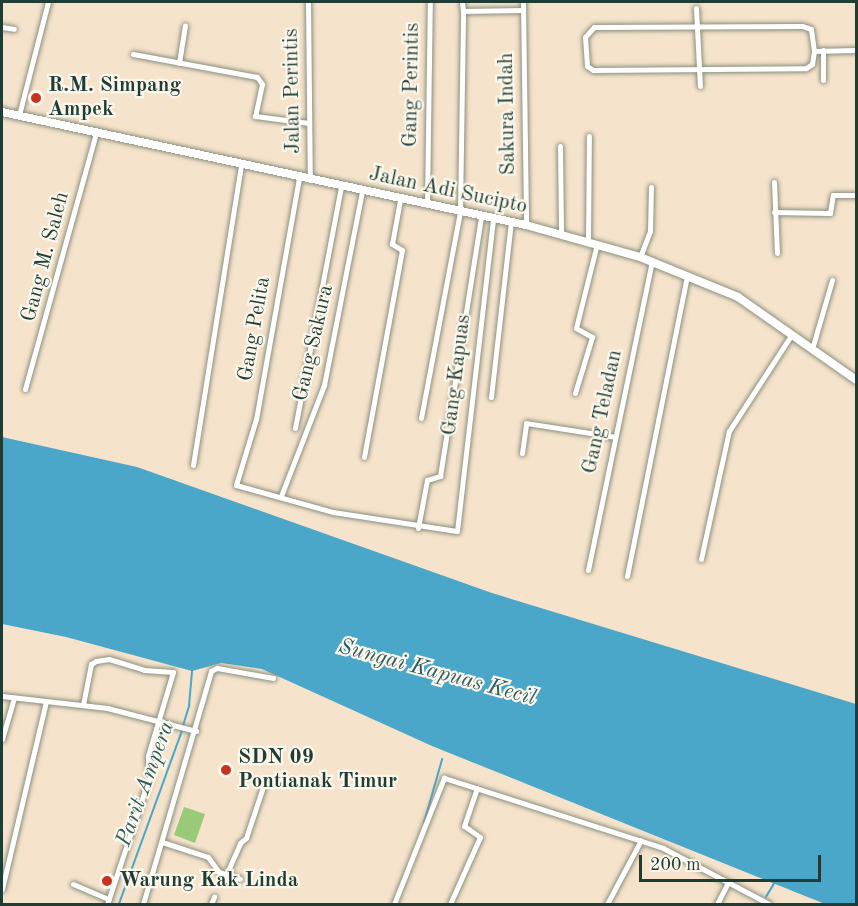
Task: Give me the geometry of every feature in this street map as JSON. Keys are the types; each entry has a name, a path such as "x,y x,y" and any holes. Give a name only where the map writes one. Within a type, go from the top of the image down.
{"main road":[{"name":"Jalan Adi Sucipto","path":"2,112 241,166 526,225 640,257 738,297 856,380"}],"street":[{"path":"19,115 48,2"},
{"name":"Jalan Perintis","path":"308,2 310,180"},
{"name":"Gang Perintis","path":"427,205 430,2"},
{"path":"421,418 460,211 462,2"},
{"name":"Sakura Indah","path":"523,2 526,225"},
{"path":"696,8 700,86"},
{"path":"463,11 523,10"},
{"path":"179,63 185,25"},
{"path":"802,26 811,29 814,51 812,64 806,68 593,70 587,66 585,37 594,27 802,26"},
{"path":"2,27 14,28"},
{"path":"823,50 823,80"},
{"path":"814,51 856,51"},
{"path":"133,54 257,78 262,84 255,116 309,123"},
{"name":"Gang M. Saleh","path":"25,389 96,133"},
{"path":"588,241 589,136"},
{"path":"560,146 561,234"},
{"path":"193,465 241,166"},
{"name":"Gang Pelita","path":"281,496 236,485 258,408 299,178"},
{"path":"774,182 777,253"},
{"path":"295,428 341,186"},
{"path":"640,257 650,231 651,187"},
{"name":"Gang Sakura","path":"281,496 326,377 362,192"},
{"path":"774,212 830,213 833,195 856,195"},
{"path":"364,457 402,250 392,244 400,200"},
{"path":"281,496 333,512 418,528 429,478 440,476 481,216"},
{"name":"Gang Kapuas","path":"418,528 454,534 459,517 493,218"},
{"path":"491,397 511,222"},
{"path":"575,393 592,337 576,328 597,244"},
{"name":"Gang Teladan","path":"588,570 652,261"},
{"path":"627,576 687,276"},
{"path":"812,349 832,280"},
{"path":"701,558 729,431 792,334"},
{"path":"522,453 526,423 615,437"},
{"path":"73,884 108,902 149,778 148,756 173,672 144,670 109,659 96,661 91,664 83,705"},
{"path":"143,904 213,669 273,678"},
{"path":"2,696 83,705 196,731"},
{"path":"2,739 14,698"},
{"path":"2,889 46,701"},
{"path":"394,904 417,855 442,779 641,840 673,853 766,904"},
{"path":"226,875 240,843 246,840 265,780"},
{"path":"450,904 480,837 464,826 477,788"},
{"path":"607,904 641,840"},
{"path":"162,842 208,857 216,869 240,879"},
{"path":"2,858 9,859"},
{"path":"717,904 727,884"},
{"path":"211,904 214,897"}],"green space":[{"path":"184,807 205,814 195,843 174,835"}],"water":[{"name":"Sungai Kapuas Kecil","path":"2,437 137,467 492,593 856,704 856,904 825,904 432,746 262,669 221,663 192,671 66,637 2,624"}],"waterway":[{"name":"Parit Ampera","path":"183,726 189,706 192,671"},
{"name":"Parit Ampera","path":"119,904 182,731"},
{"path":"424,823 442,760"},
{"path":"766,897 775,882"}],"place":[{"name":"R.M. Simpang Ampek","path":"36,98"},
{"name":"SDN 09 Pontianak Timur","path":"226,770"},
{"name":"Warung Kak Linda","path":"107,881"}]}
